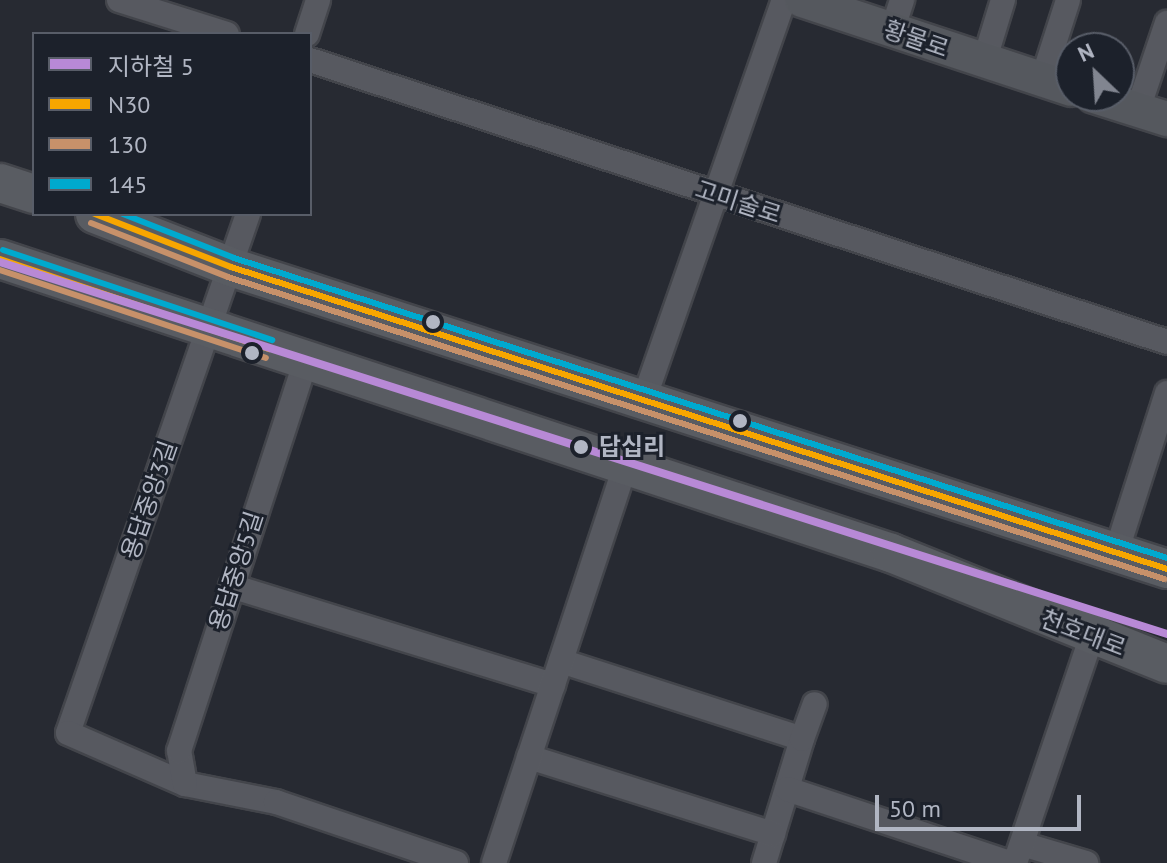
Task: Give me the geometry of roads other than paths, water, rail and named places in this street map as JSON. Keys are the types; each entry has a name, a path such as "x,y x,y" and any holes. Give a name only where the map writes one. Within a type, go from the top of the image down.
{"main road":[{"path":"0,183 32,193"},
{"path":"100,216 231,267 1167,569"},
{"name":"천호대로","path":"0,259 891,553 1091,638 1167,664"}],"street":[{"path":"119,0 221,32"},
{"path":"308,32 318,0"},
{"path":"643,402 784,0"},
{"name":"황물로","path":"802,0 897,16 984,62 1055,84"},
{"path":"984,62 1003,0"},
{"path":"1064,32 1068,0"},
{"path":"1153,114 1167,23"},
{"name":"고미술로","path":"312,61 1167,342"},
{"name":"용답중앙3길","path":"185,784 68,733 247,216"},
{"name":"용답중앙5길","path":"185,784 179,751 306,360"},
{"path":"1116,553 1167,393"},
{"path":"494,863 626,464"},
{"path":"231,586 553,685"},
{"path":"1016,857 1091,638"},
{"path":"561,661 802,739"},
{"path":"764,863 815,704"},
{"path":"529,757 773,834"},
{"path":"185,784 276,802 456,863"},
{"path":"787,789 1016,857 1086,863"}],"metro line":[{"name":"5","path":"0,262 1167,634"}],"place":[{"name":"답십리","path":"581,447"}]}
